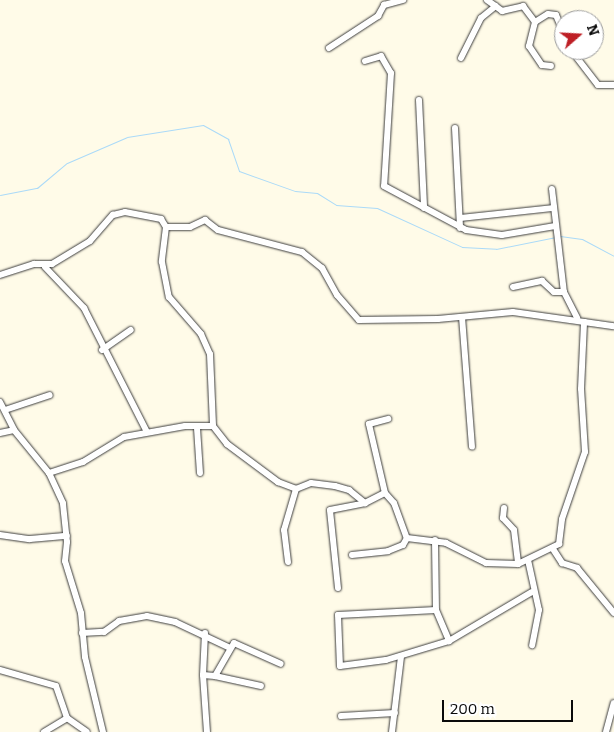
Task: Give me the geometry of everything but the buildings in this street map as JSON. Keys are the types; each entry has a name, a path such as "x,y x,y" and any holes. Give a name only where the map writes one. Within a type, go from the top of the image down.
{"street":[{"path":"329,48 378,16 384,5 403,0"},
{"path":"488,0 506,11 523,6 535,22"},
{"path":"461,58 464,44 481,18 496,6"},
{"path":"551,66 542,65 529,46 535,22 548,14 554,15"},
{"path":"365,61 381,56 391,73 384,186 460,228 502,235 554,226"},
{"path":"578,60 595,83 613,86"},
{"path":"419,100 424,208"},
{"path":"455,128 460,228"},
{"path":"552,189 554,226 562,250 564,292 577,318"},
{"path":"461,218 553,208"},
{"path":"44,267 90,241 112,214 125,212 159,218 166,227 162,262 169,297 201,334 210,354 213,426 259,470 296,489 311,483 335,486 349,490 365,503"},
{"path":"166,227 190,227 205,220 218,230 302,252 322,268 337,295 359,320 462,317 514,312 577,318 584,322 614,326"},
{"path":"0,274 34,264 44,267 84,308 102,350 118,371 147,432"},
{"path":"513,287 542,281 554,292 564,292"},
{"path":"462,317 472,447"},
{"path":"407,538 436,540 474,560 500,566 518,564 553,549 559,544 562,519 585,456 581,389 584,322"},
{"path":"102,350 131,330"},
{"path":"5,410 50,395"},
{"path":"0,402 14,430 49,473 62,503 67,536 65,561 82,613 82,633 103,732"},
{"path":"388,419 369,424 385,493 394,504 407,538"},
{"path":"49,473 83,462 118,438 147,432 213,426"},
{"path":"197,428 200,473"},
{"path":"0,433 14,430"},
{"path":"288,562 284,530 296,489"},
{"path":"338,588 330,510 365,503 385,493"},
{"path":"504,508 503,518 514,530 518,564"},
{"path":"0,535 30,540 67,536"},
{"path":"352,555 388,551 403,545 407,538"},
{"path":"436,540 436,610 449,641"},
{"path":"553,549 562,563 577,568 614,613"},
{"path":"528,560 532,592 539,622 532,645"},
{"path":"436,610 338,615 340,666 401,657 449,641 532,592"},
{"path":"82,633 104,632 119,621 147,616 205,633 230,648"},
{"path":"205,633 203,675 207,732"},
{"path":"215,676 230,648 235,643 281,664"},
{"path":"392,732 401,657"},
{"path":"0,670 56,686 67,718 87,732"},
{"path":"203,675 261,686"},
{"path":"606,732 614,703"},
{"path":"341,716 395,713"},
{"path":"44,732 67,718"}],"waterway":[{"path":"0,195 37,188 67,163 127,137 203,125 228,139 239,171 295,191 317,193 336,205 377,208 462,247 496,249 556,237"},
{"path":"560,236 582,239 614,256"}]}
